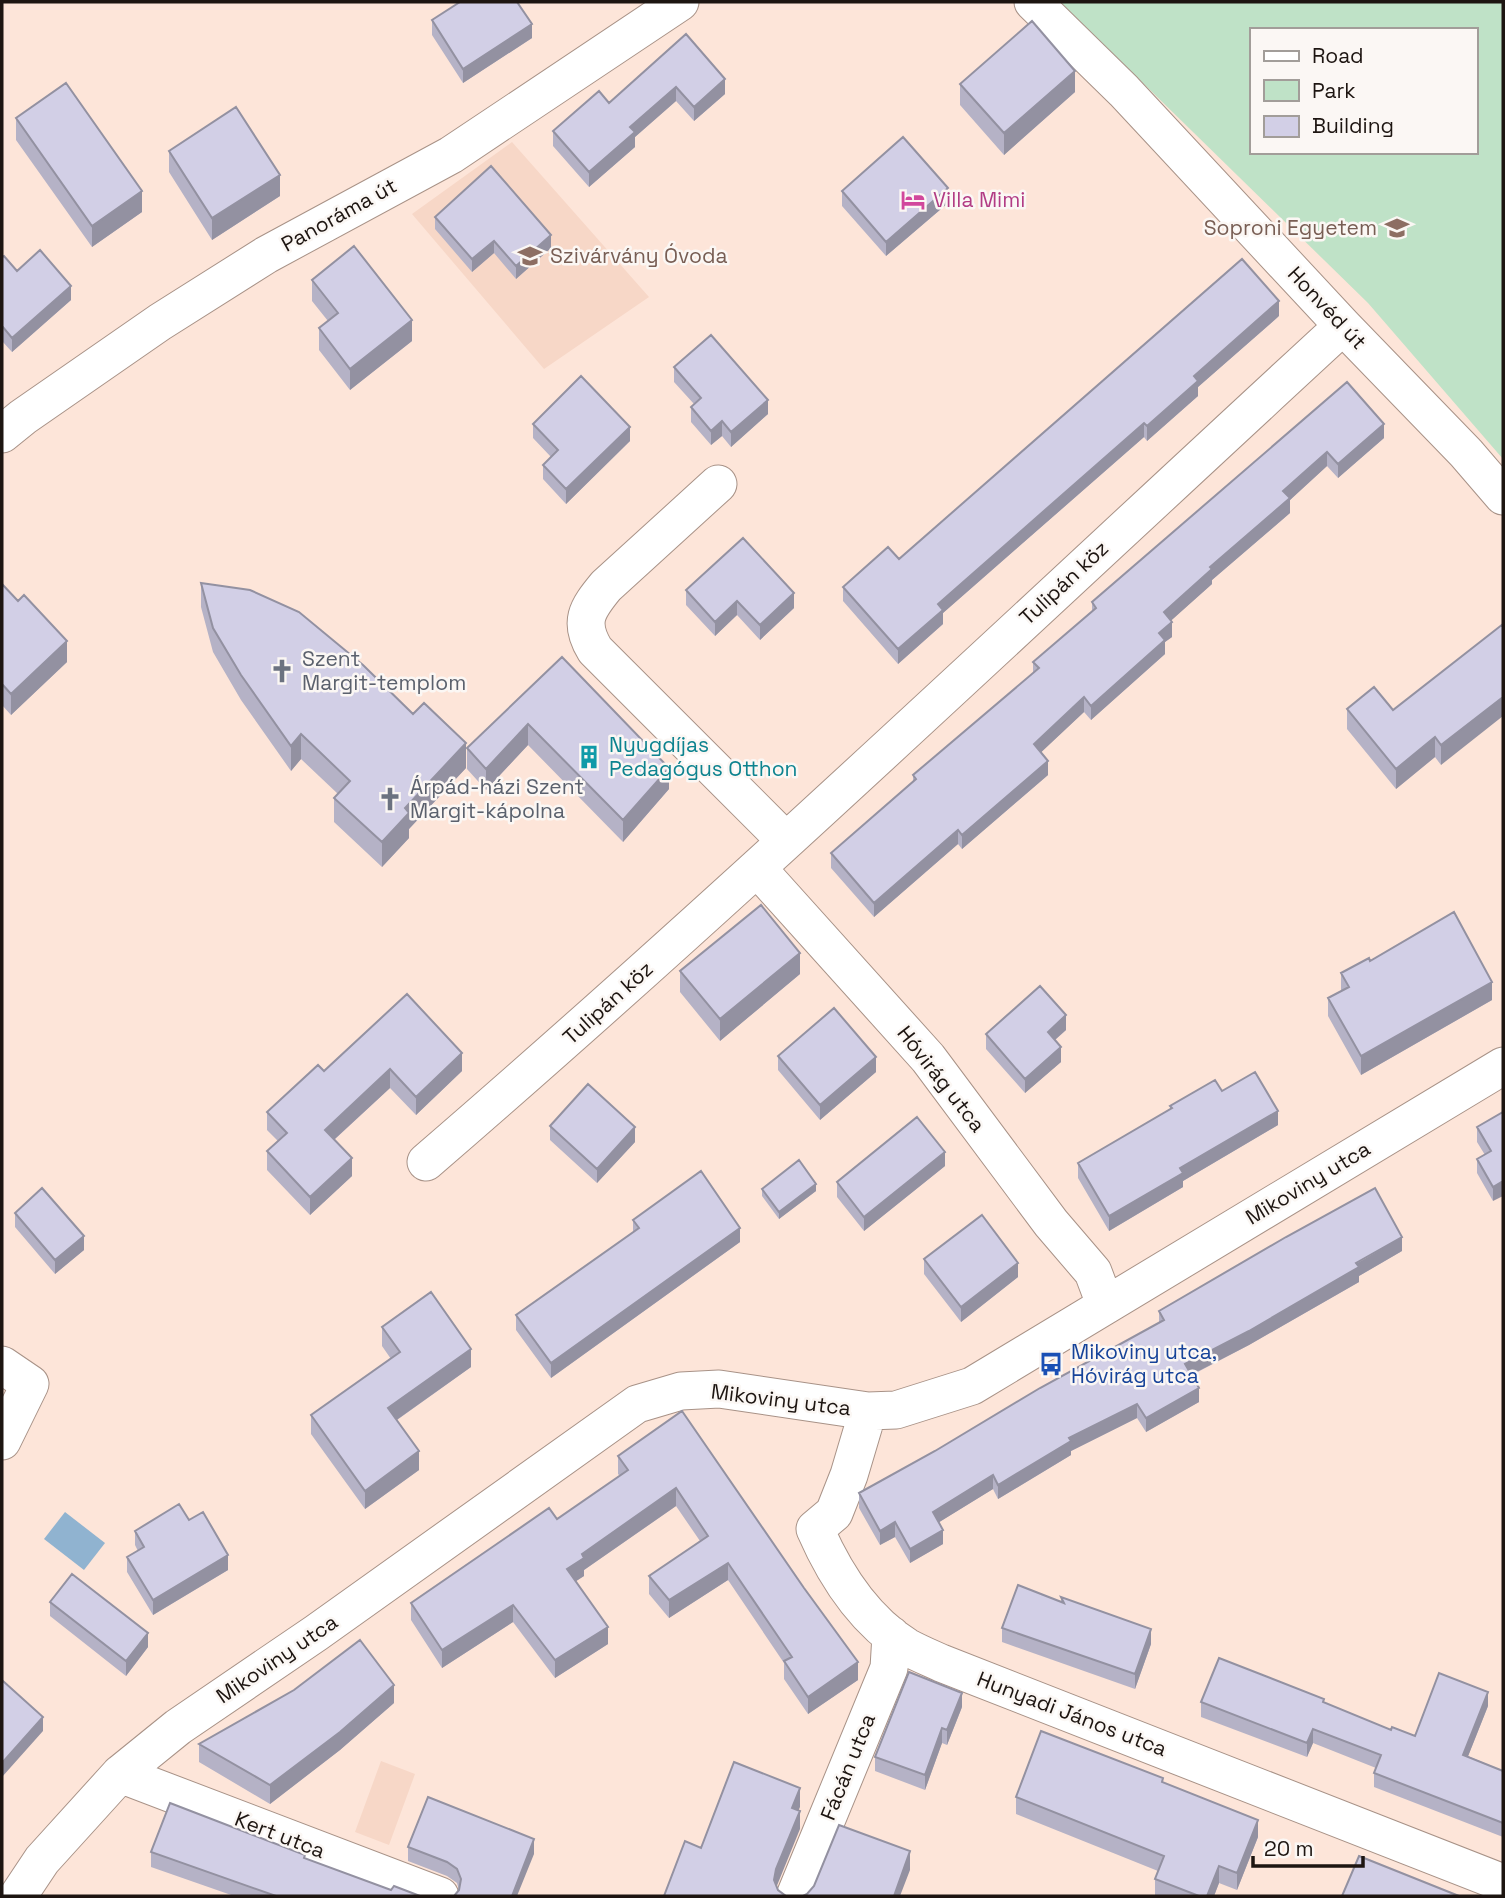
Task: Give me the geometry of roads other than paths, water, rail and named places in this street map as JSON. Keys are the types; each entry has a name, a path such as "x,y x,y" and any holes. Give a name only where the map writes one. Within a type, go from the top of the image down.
{"street":[{"name":"Panoráma út","path":"2,434 23,416 160,322 266,255 450,155 681,2"},
{"name":"Honvéd út","path":"1033,2 1124,91 1343,326 1466,453 1503,496"},
{"name":"Tulipán köz","path":"426,1162 547,1058 757,868 1343,326"},
{"path":"718,484 606,586 591,604 585,620 586,636 600,655 785,840"},
{"name":"Hóvirág utca","path":"757,868 928,1058 1051,1223 1093,1272 1105,1304"},
{"name":"Mikoviny utca","path":"18,1896 42,1860 120,1774 178,1727 316,1633 637,1404 681,1391 719,1389 868,1411 896,1410 972,1386 1503,1066"},
{"path":"2,1441 16,1375"},
{"name":"Hunyadi János utca","path":"868,1411 849,1475 834,1513 815,1529 831,1565 852,1594 891,1635 909,1648 941,1663 1503,1883"},
{"name":"Fácán utca","path":"795,1896 889,1668 891,1635"},
{"name":"Kert utca","path":"120,1774 440,1896"}],"water":[{"path":"65,1512 105,1543 84,1570 44,1539"}],"place":[{"name":"Villa Mimi","path":"913,200"},
{"name":"Soproni Egyetem","path":"1397,228"},
{"name":"Szivárvány Óvoda","path":"530,256"},
{"name":"Szent Margit-templom","path":"282,671"},
{"name":"Nyugdíjas Pedagógus Otthon","path":"589,757"},
{"name":"Árpád-házi Szent Margit-kápolna","path":"390,799"},
{"name":"Mikoviny utca, Hóvirág utca","path":"1051,1364"}]}
